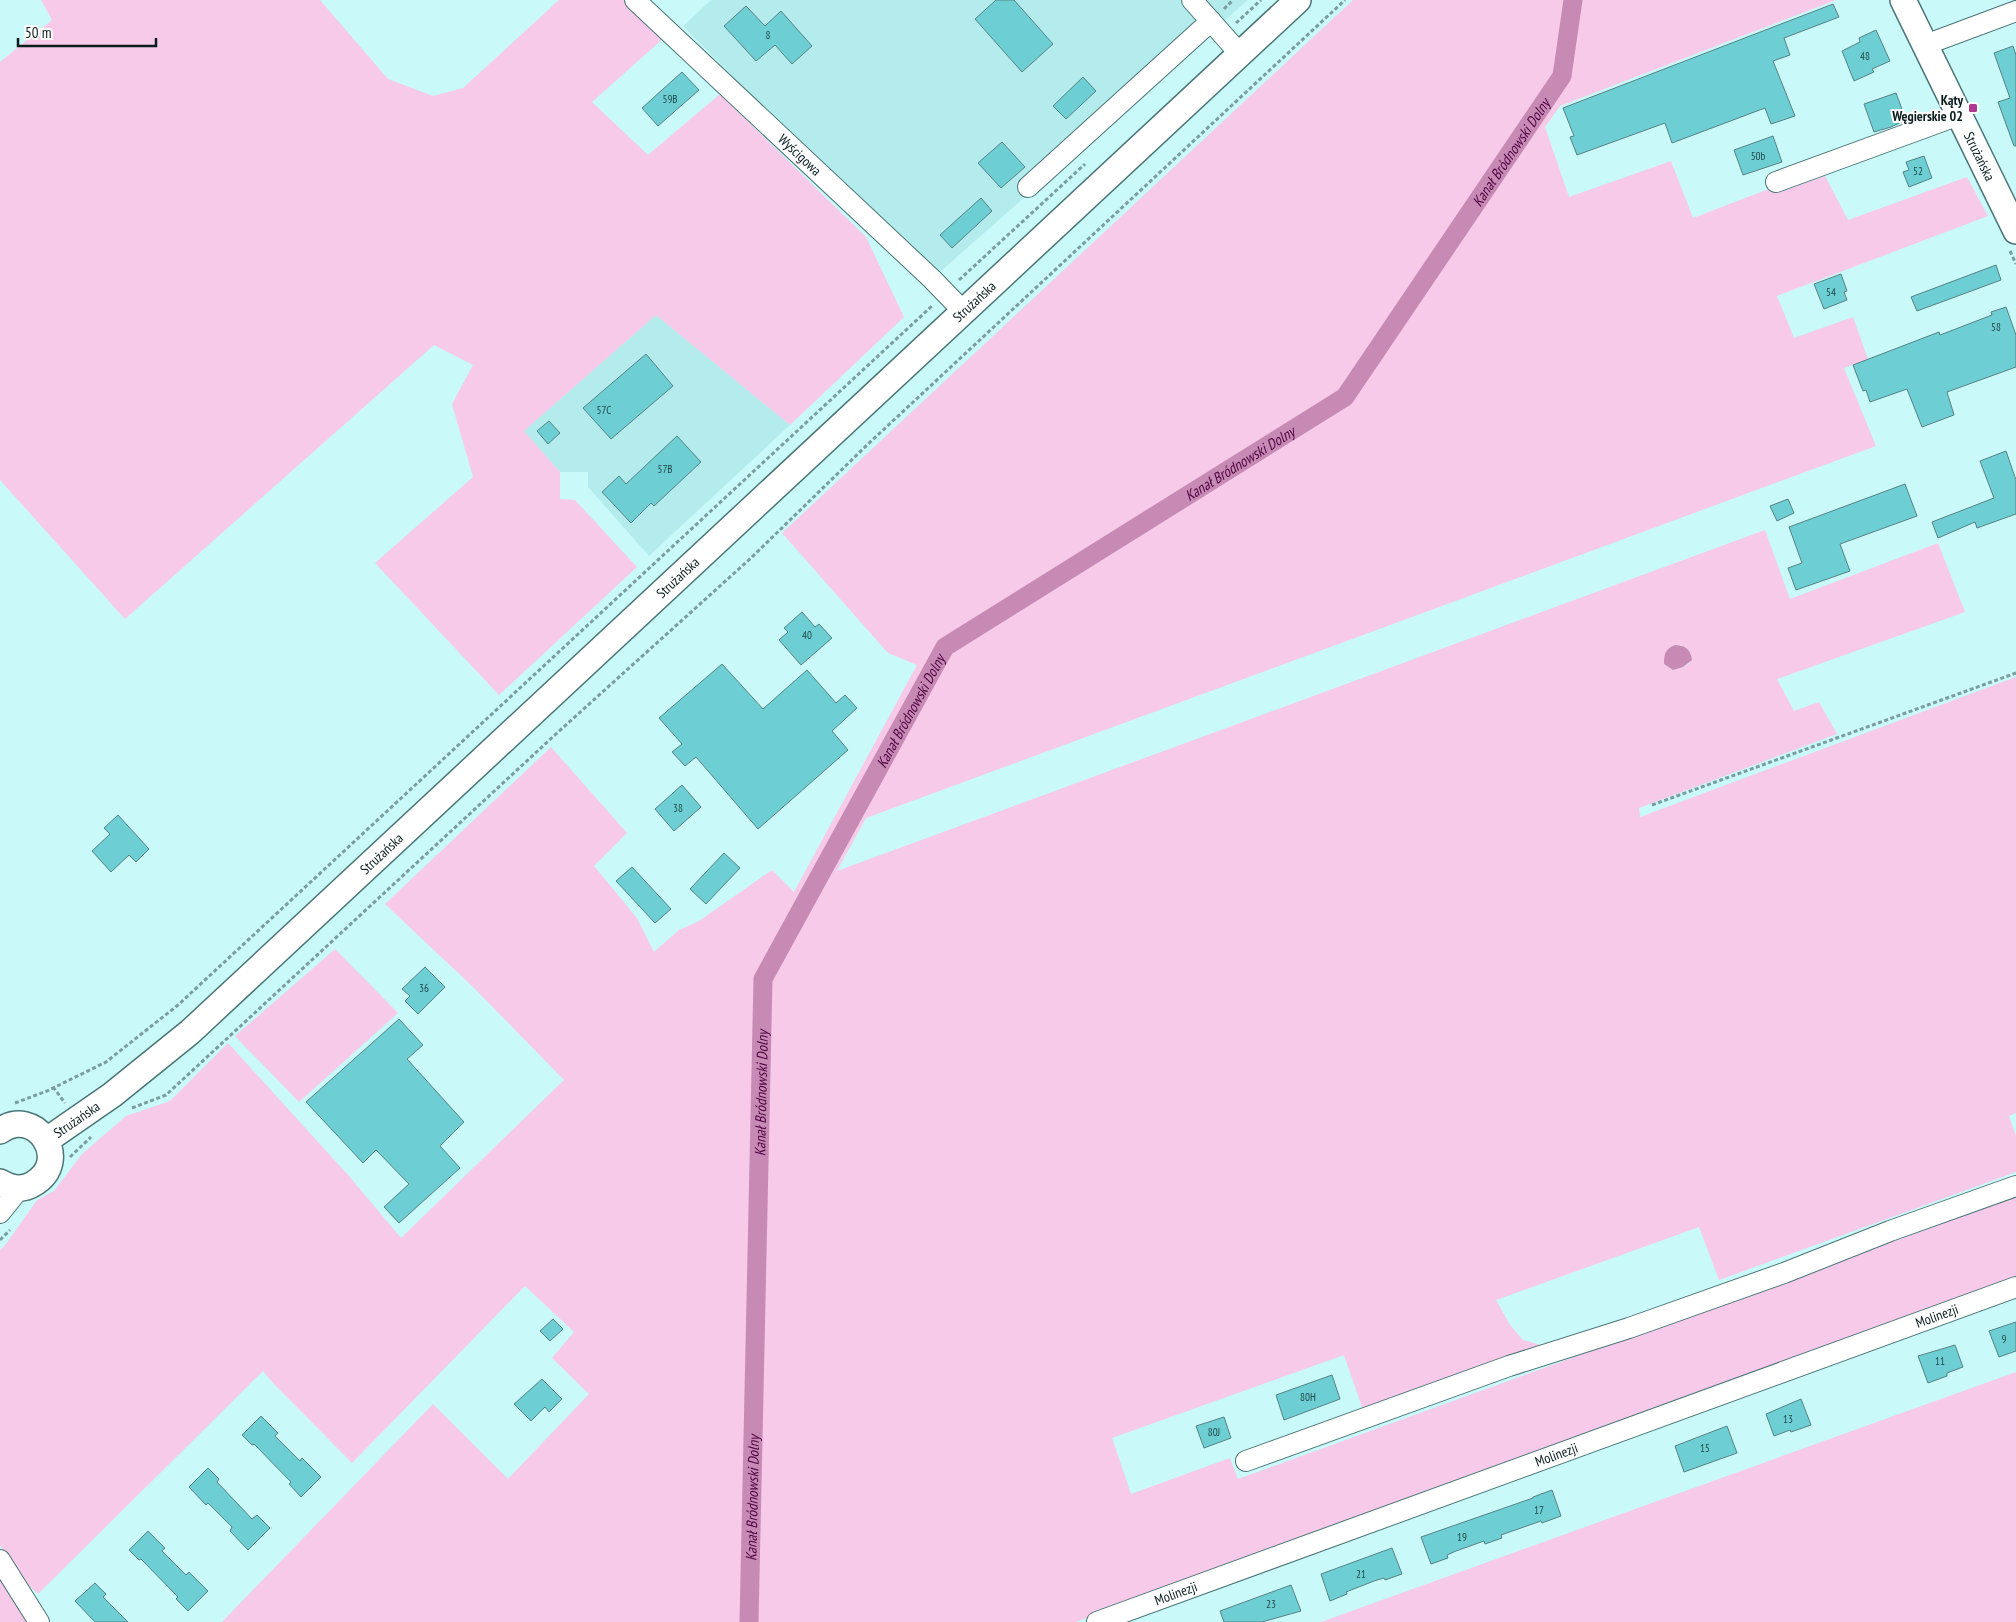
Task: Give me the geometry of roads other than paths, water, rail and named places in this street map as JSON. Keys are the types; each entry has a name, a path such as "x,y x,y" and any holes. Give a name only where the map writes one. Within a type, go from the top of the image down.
{"main road":[{"name":"Strużańska","path":"46,1140 112,1095 197,1026 1298,0"},
{"name":"Strużańska","path":"1903,0 2016,231"},
{"path":"0,1132 5,1128 16,1125 27,1125 35,1129 46,1140 51,1158 48,1171 42,1179 30,1186 10,1185"}],"street":[{"name":"Wyścigowa","path":"635,0 963,311"},
{"path":"1192,0 1240,54"},
{"path":"1925,45 2016,12"},
{"path":"1028,187 1217,28"},
{"path":"1776,182 1959,115"},
{"path":"6,1221 10,1185"},
{"path":"1246,1461 1509,1366 1629,1328 1784,1273 1890,1231 2016,1186"},
{"name":"Molinezji","path":"1097,1622 2016,1286"},
{"path":"0,1560 39,1622"}],"waterway":[{"name":"Kanał Bródnowski Dolny","path":"749,1622 763,979 945,647 1345,397 1562,76 1573,0"}],"place":[{"name":"Kąty Węgierskie 02","path":"1973,108"}]}
